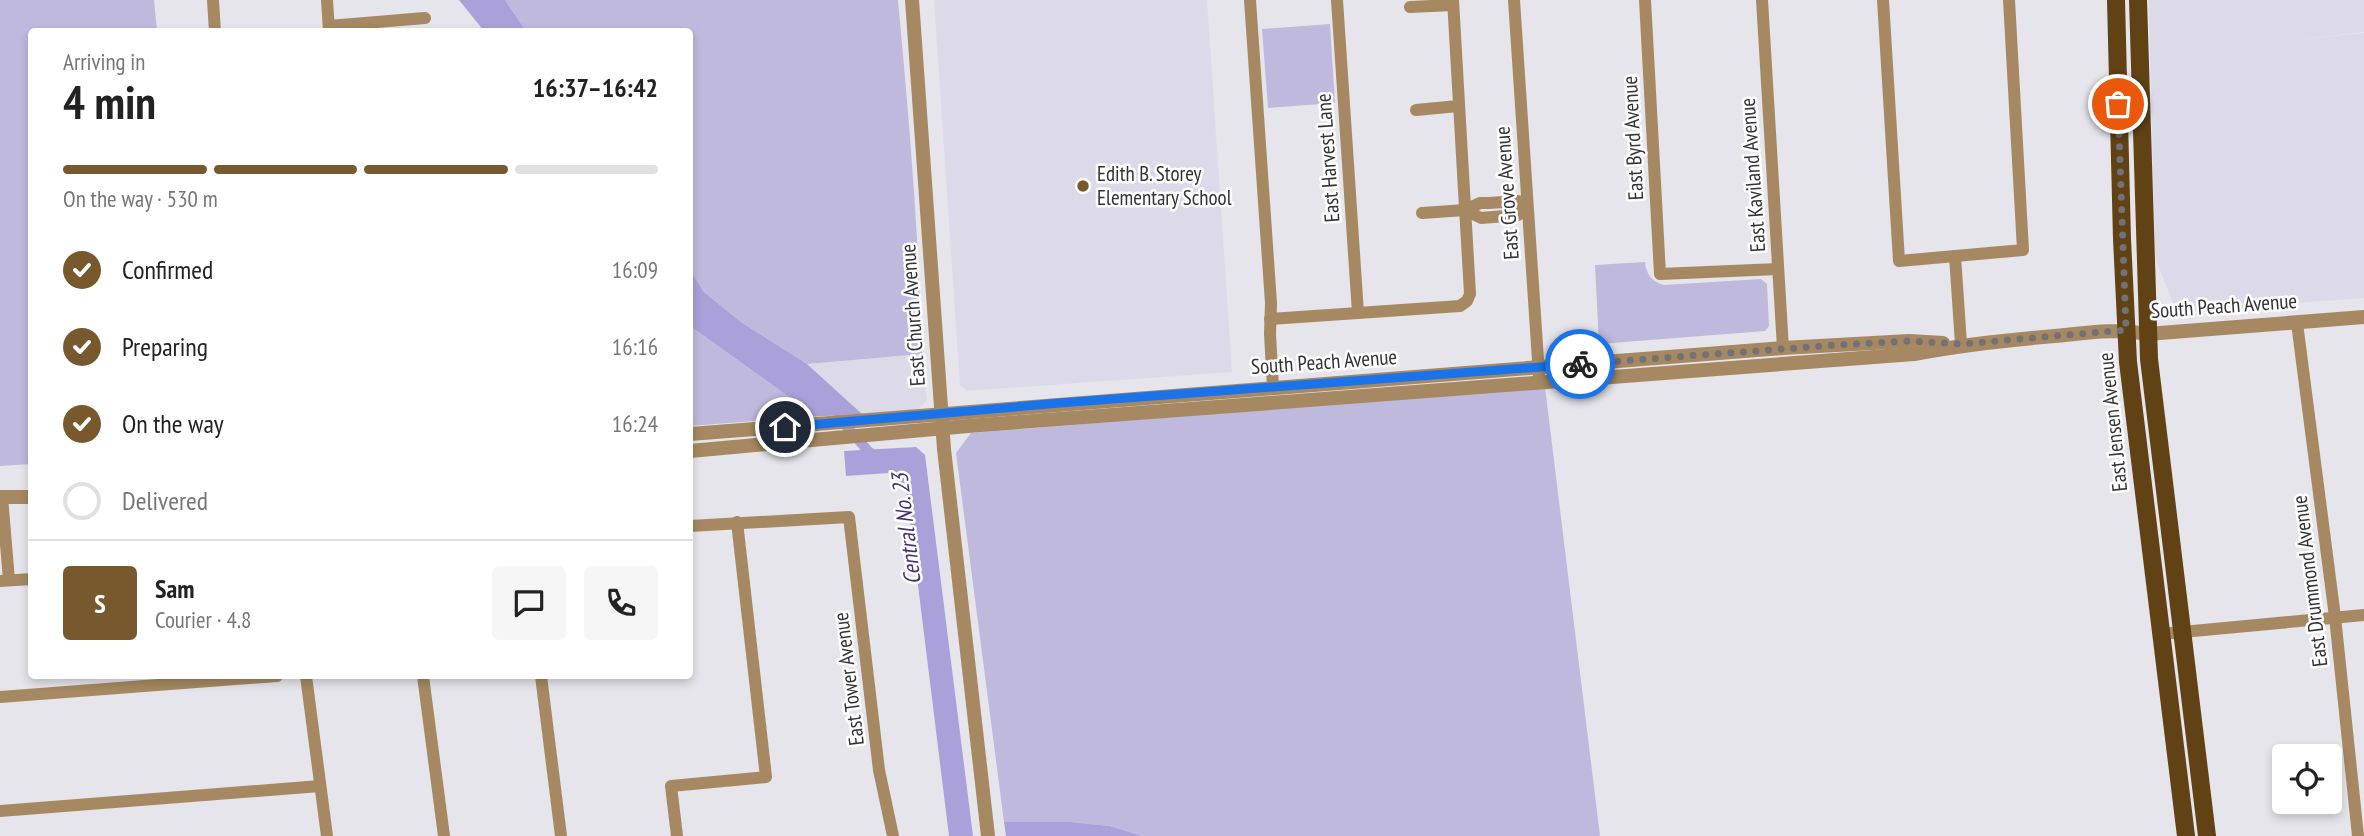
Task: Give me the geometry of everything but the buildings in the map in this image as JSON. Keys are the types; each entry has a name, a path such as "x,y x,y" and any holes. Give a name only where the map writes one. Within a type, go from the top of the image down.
{"main road":[{"name":"East Jensen Avenue","path":"2116,0 2128,362 2186,836"},
{"name":"East Jensen Avenue","path":"2138,0 2147,334 2207,836"}],"street":[{"path":"213,0 215,28"},
{"path":"327,0 329,28"},
{"name":"East Church Avenue","path":"912,0 942,421 988,836"},
{"path":"1250,0 1273,387"},
{"name":"East Harvest Lane","path":"1337,0 1358,313"},
{"name":"East Grove Avenue","path":"1514,0 1539,383"},
{"name":"East Byrd Avenue","path":"1644,0 1660,274 1778,269"},
{"name":"East Kaviland Avenue","path":"1762,0 1783,348"},
{"path":"1883,0 1899,261 2023,250 2009,0"},
{"path":"1270,319 1460,306 1467,301 1470,294 1453,2 1410,7"},
{"path":"338,28 425,18"},
{"path":"1416,110 1458,106"},
{"path":"1422,213 1465,210 1480,203 1518,201 1526,207 1518,215 1481,218 1465,210"},
{"path":"1501,202 1496,210 1501,216"},
{"path":"1955,256 1961,344"},
{"name":"South Peach Avenue","path":"693,434 859,421 1099,416 1914,354 1961,344 2126,330 2147,334 2364,317"},
{"name":"East Drummond Avenue","path":"2297,323 2358,836"},
{"name":"South Peach Avenue","path":"693,451 869,435 942,421 1273,387 1783,348 1909,341 1961,344"},
{"path":"1099,416 1126,409 1204,402 1213,397 1214,392"},
{"path":"693,440 742,436 763,429"},
{"path":"1,497 28,492"},
{"path":"1,497 28,497"},
{"path":"1,497 5,581 28,579"},
{"name":"East Tower Avenue","path":"737,522 849,517 879,770 893,836"},
{"path":"677,836 671,786 766,777 737,522 693,526"},
{"path":"2161,634 2364,615"},
{"path":"0,697 237,679"},
{"path":"306,679 327,836"},
{"path":"423,679 444,836"},
{"path":"541,679 561,836"},
{"path":"0,811 320,786"}],"shaded area":[{"path":"0,0 154,0 157,28 28,28 28,464 0,466"},
{"path":"459,0 505,0 524,28 482,28"},
{"path":"505,0 898,0 913,177 922,354 807,364 741,322 704,292 693,275 693,28 524,28"},
{"name":"Edith B. Storey Elementary School","path":"934,0 1207,0 1232,372 967,391 960,385"},
{"path":"2149,0 2364,0 2364,32 2302,39 2364,33 2364,298 2177,312 2155,258"},
{"path":"1330,24 1335,103 1268,108 1262,29"},
{"path":"1645,262 1650,277 1664,285 1761,279 1767,284 1769,326 1765,331 1599,344 1595,265"},
{"path":"693,275 704,292 741,322 807,364 862,414 808,417 806,409 693,328"},
{"path":"693,328 806,409 808,417 693,426"},
{"path":"922,354 927,400 918,410 862,414 807,364"},
{"path":"1545,387 1600,836 1142,836 1110,826 1071,822 1004,822 956,453 971,433"},
{"path":"916,447 925,455 973,836 949,836 906,488 888,473 846,476 844,451"},
{"path":"1004,822 1071,822 1110,826 1142,836 1006,836"}],"waterway":[{"name":"Central No. 23","path":"839,418 869,452 877,456"}],"way so far":[{"path":"1580,364 1909,341 1961,344 2126,330 2118,104"}],"place":[{"name":"Edith B. Storey Elementary School","path":"1083,186"}],"route":[{"path":"785,427 1060,403 1580,364"}]}
